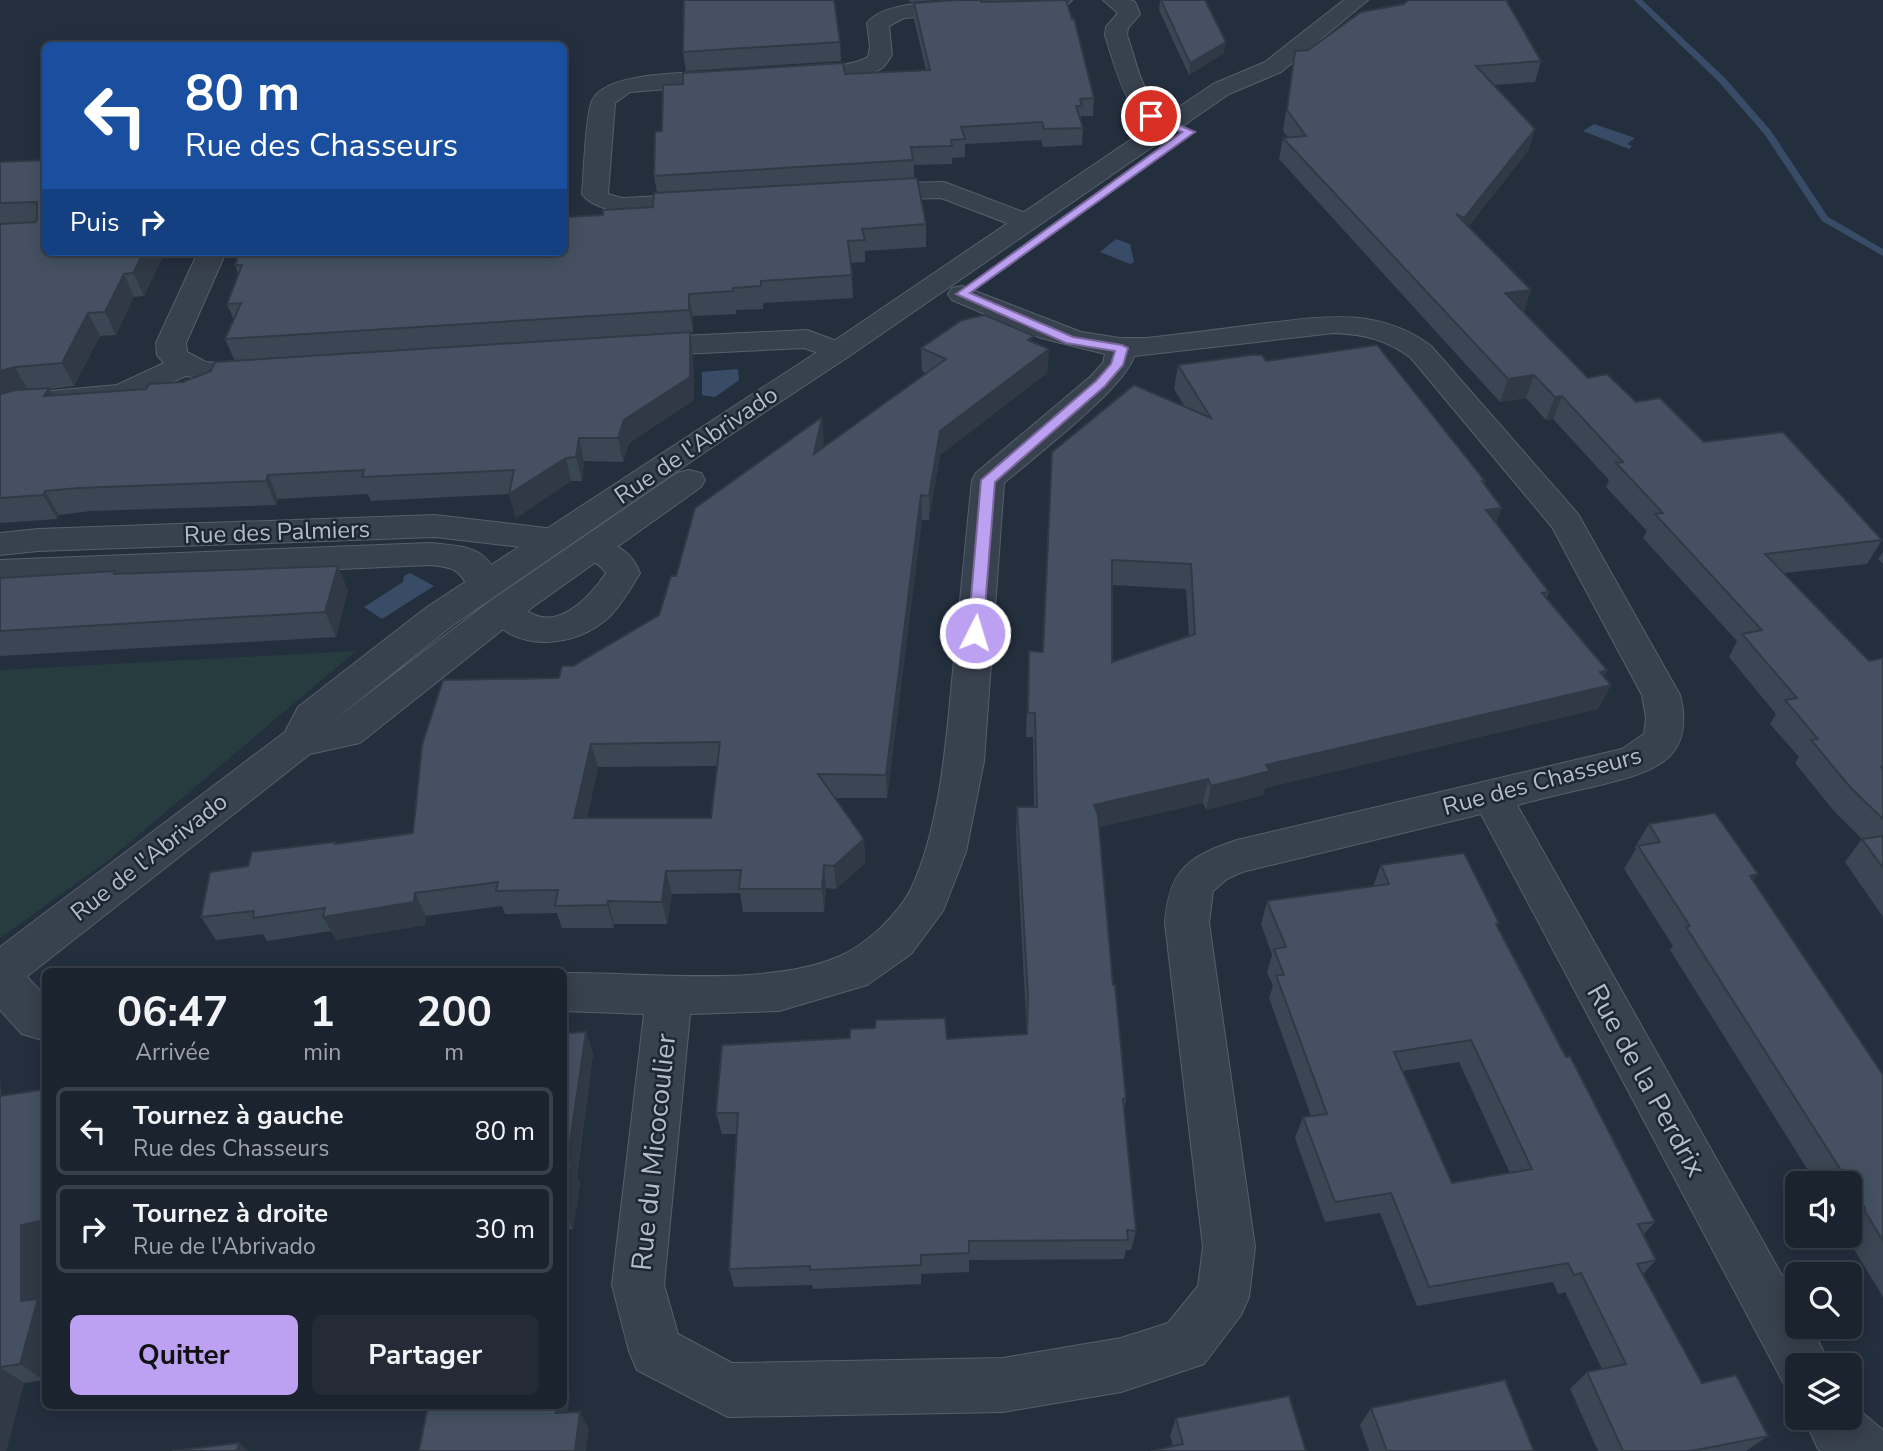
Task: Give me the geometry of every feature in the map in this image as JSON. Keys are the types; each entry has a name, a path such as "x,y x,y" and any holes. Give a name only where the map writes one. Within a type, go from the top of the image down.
{"street":[{"path":"729,201 634,206 609,204 598,199 595,194 603,102 614,90 640,83 850,71 873,64 880,58 878,23 899,12 1061,0"},
{"path":"1114,0 1127,8 1129,14 1117,27 1116,35 1141,103 1151,116 1180,128"},
{"name":"Rue de l'Abrivado","path":"494,598 592,548 739,444 851,357 1180,128 1258,86 1273,67 1357,0"},
{"path":"852,193 944,190 1038,227"},
{"path":"210,256 171,343 172,355 183,366 224,374 292,369"},
{"name":"Rue des Chasseurs","path":"949,289 1070,340 1122,348 1334,324 1360,325 1406,340 1421,352 1566,522 1661,695 1668,718 1664,734 1651,754 1631,762 1237,858 1213,865 1194,880 1188,900 1187,923 1229,1247 1223,1297 1185,1345 1121,1365 1003,1385"},
{"path":"619,348 807,339 851,357"},
{"path":"567,992 669,995 779,992 851,972 897,941 928,899 945,852 964,761 988,480 1101,383 1117,365 1122,348"},
{"name":"Rue de l'Abrivado","path":"0,972 299,741 346,733 554,540 851,357"},
{"path":"0,410 29,402 123,394 183,366"},
{"name":"Rue des Palmiers","path":"0,544 38,540 435,526 554,540"},
{"path":"494,598 529,628 555,630 583,621 623,573 621,566 609,555 592,548 554,540"},
{"name":"Rue des Palmiers","path":"0,572 430,554 460,557 478,568 494,598"},
{"name":"Rue de la Perdrix","path":"1491,795 1796,1353"},
{"path":"0,979 38,1020 42,1020"},
{"name":"Rue du Micocoulier","path":"669,995 638,1285 656,1351 728,1390 1003,1385"}],"green space":[{"path":"356,651 109,860 0,938 0,670"}],"water":[{"path":"1594,124 1635,138 1627,144 1632,146 1629,149 1583,131"},
{"path":"1116,239 1130,244 1134,262 1130,264 1100,252"},
{"path":"738,369 739,380 715,397 702,395 702,372"},
{"path":"410,573 434,586 382,619 364,607 403,582 404,576"}],"building":[{"path":"684,0 834,0 840,42 683,52"},
{"path":"957,0 1066,0 1072,19 1074,18 1094,98 1080,99 1082,106 1076,106 1083,128 1044,129 1042,122 961,127 965,139 951,140 952,146 911,147 913,160 654,176 655,132 662,131 663,85 683,84 683,73 843,63 845,74 930,70 914,3"},
{"path":"1161,0 1205,0 1226,42 1190,63"},
{"path":"1408,0 1506,0 1541,61 1476,66 1535,129 1464,218 1456,214 1531,290 1505,293 1588,378 1607,374 1636,402 1660,398 1704,442 1783,432 1882,540 1765,554 1869,661 1883,658 1883,819 1851,788 1811,740 1818,739 1785,700 1797,698 1742,634 1762,630 1655,514 1663,513 1616,463 1623,462 1562,396 1555,397 1534,375 1508,379 1283,138 1306,136 1287,110 1295,51 1308,50 1361,12 1404,4"},
{"path":"42,160 42,256 142,256 133,273 124,274 105,312 88,313 62,363 0,371 0,224 35,222 37,202 0,203 0,162"},
{"path":"917,178 926,224 862,229 865,240 848,241 852,275 761,281 761,286 689,294 689,310 225,339 241,303 227,304 242,265 235,265 238,256 567,256 567,217 603,215 603,210 653,207 654,193"},
{"path":"985,315 1034,336 1028,340 1049,349 940,431 929,496 921,495 886,775 818,774 864,839 834,866 824,865 822,889 739,889 741,870 666,871 662,902 608,901 607,905 555,906 558,890 496,891 498,882 415,893 414,902 323,917 325,908 253,918 254,911 201,917 210,872 248,866 252,852 413,833 422,745 443,680 559,678 562,666 573,666 659,615 671,576 676,576 695,508 822,417 814,454 946,359 921,348 962,320","holes":["720,742 711,818 574,818 591,744"]},
{"path":"690,332 690,377 624,420 618,438 579,438 576,457 566,458 509,494 514,470 362,477 364,470 268,475 266,481 78,488 45,491 43,495 0,498 0,394 16,390 49,388 44,396 146,389 149,384 183,382 211,371 215,362"},
{"path":"1377,345 1485,481 1482,481 1502,508 1486,510 1549,592 1542,593 1607,670 1600,672 1611,685 1266,765 1270,771 1211,786 1208,779 1094,805 1098,815 1126,1099 1123,1099 1136,1231 1127,1230 1128,1240 969,1241 969,1253 921,1255 921,1265 810,1270 810,1266 729,1269 738,1113 716,1113 722,1045 850,1038 850,1029 875,1028 876,1020 945,1018 947,1039 1027,1034 1028,996 1017,807 1037,807 1035,713 1028,713 1029,651 1043,652 1052,452 1134,385 1211,418 1178,365 1251,355 1262,355 1266,361","holes":["1112,560 1191,564 1195,634 1112,662"]},
{"path":"338,566 325,612 0,631 0,578 115,571 114,574"},
{"path":"1715,813 1758,874 1750,876 1883,1075 1883,1241 1863,1208 1862,1171 1841,1171 1686,927 1690,926 1638,846 1660,842 1649,824"},
{"path":"1883,836 1883,868 1862,839"},
{"path":"1464,853 1499,923 1496,924 1566,1057 1570,1056 1655,1222 1638,1224 1656,1260 1637,1264 1702,1383 1736,1375 1768,1436 1691,1451 1623,1451 1587,1372 1626,1364 1581,1273 1574,1275 1568,1263 1429,1287 1391,1193 1335,1202 1303,1117 1327,1114 1276,975 1284,975 1274,949 1286,947 1267,901 1389,884 1381,865","holes":["1471,1040 1532,1169 1452,1183 1394,1052"]},
{"path":"586,1032 567,1163 567,1033"},
{"path":"42,1090 42,1221 21,1225 21,1301 38,1299 20,1364 0,1367 0,1096"},
{"path":"567,1163 571,1163 567,1190"},
{"path":"1505,1380 1534,1451 1387,1451 1371,1408"},
{"path":"1289,1396 1306,1451 1151,1451 1183,1444 1176,1418"},
{"path":"427,1409 556,1409 556,1413 580,1412 575,1451 419,1451"},
{"path":"239,1443 237,1451 172,1451"}],"waterway":[{"path":"1638,0 1722,80 1768,133 1825,219 1883,253"}],"route":[{"path":"975,633 988,480 1101,383 1117,365 1122,348 1070,340 962,294 1190,132 1151,116"}]}
